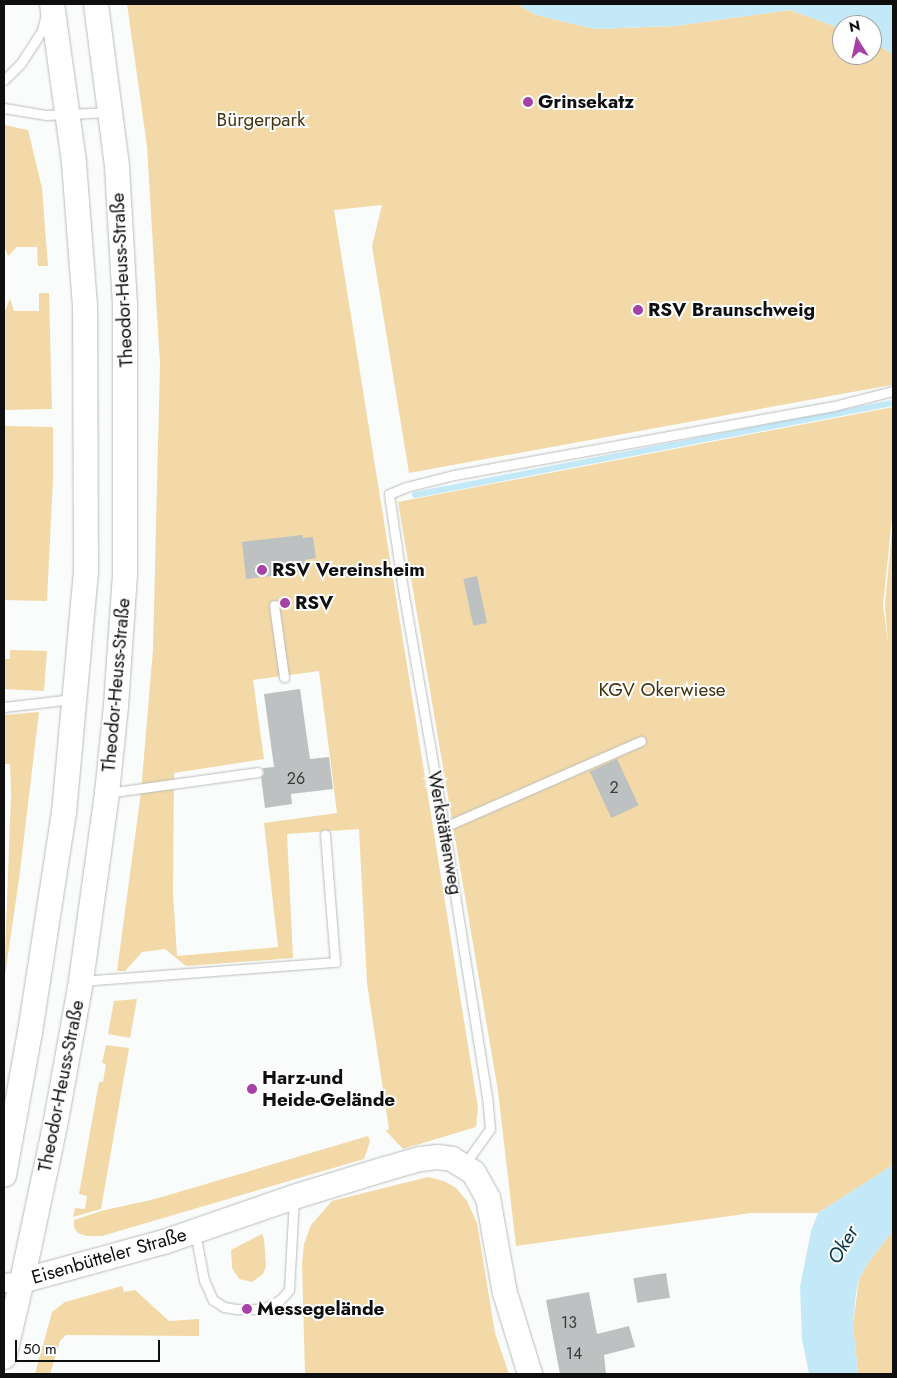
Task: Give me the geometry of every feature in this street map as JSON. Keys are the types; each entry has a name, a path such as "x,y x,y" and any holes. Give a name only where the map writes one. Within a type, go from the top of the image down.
{"main road":[{"name":"Theodor-Heuss-Straße","path":"4,1175 29,1042 62,822 76,699 86,573 85,315 77,195 69,115 52,4"},
{"name":"Theodor-Heuss-Straße","path":"4,1357 13,1282 55,1126 81,982 107,793 116,706 125,574 126,305 117,166 96,4"},
{"name":"Eisenbütteler Straße","path":"13,1282 113,1258 294,1196 421,1159 438,1157 464,1165"},
{"path":"464,1165 474,1173 488,1198 505,1293 530,1374"}],"lane":[{"path":"4,80 21,63 42,30 46,4"},
{"path":"4,108 69,115 110,112"},
{"name":"Werkstättenweg","path":"464,1165 490,1130 487,1097 444,827 404,596 389,494 406,487 454,475 834,406 893,391"},
{"path":"274,605 284,677"},
{"path":"4,706 76,699"},
{"path":"444,827 642,741"},
{"path":"107,793 258,772"},
{"path":"81,982 335,962 325,834"},
{"name":"Eisenbütteler Straße","path":"195,1231 204,1280 213,1300 224,1307 236,1309 263,1308 280,1300 289,1290 294,1196"}],"green space":[{"name":"Bürgerpark","path":"127,4 517,4 536,15 595,29 675,26 790,10 832,25 832,65 882,65 882,47 893,55 893,389 891,385 409,473 372,246 382,205 334,210 478,1108 476,1127 403,1149 386,1131 389,1129 367,983 359,829 287,834 293,958 186,966 165,949 142,952 125,971 117,971 141,792 153,650 160,364 147,146","holes":["319,671 337,813 264,823 278,947 177,956 173,893 174,773 264,759 253,680"]},
{"path":"4,125 28,130 42,188 48,266 38,266 37,247 17,247 8,256 4,245"},
{"path":"39,293 49,293 52,409 4,410 4,314 10,298 14,311 39,311"},
{"name":"KGV Okerwiese","path":"893,407 893,509 883,605 888,644 885,605 893,519 893,1165 818,1213 751,1213 516,1246 498,1091 398,502"},
{"path":"4,426 53,427 53,479 47,601 4,600"},
{"path":"10,650 47,651 44,691 4,689 4,659 10,659"},
{"path":"39,712 19,879 4,982 11,793 10,764 4,764 4,715"},
{"path":"137,999 130,1038 108,1034 114,1001"},
{"path":"106,1045 129,1048 101,1209 73,1217 75,1208 85,1209 87,1196 79,1194 99,1082 103,1082 106,1064 102,1063"},
{"path":"368,1136 370,1141 364,1159 102,1236 87,1236 78,1233 74,1227 74,1220 101,1211 155,1199"},
{"path":"428,1177 444,1181 456,1188 467,1201 477,1223 495,1333 509,1374 305,1374 302,1263 304,1244 311,1225 332,1201"},
{"path":"893,1231 893,1374 858,1374 853,1325 859,1279 870,1260"},
{"path":"262,1234 266,1266 263,1274 252,1282 239,1279 232,1268 231,1250"},
{"path":"122,1286 124,1292 135,1290 169,1321 199,1319 199,1336 66,1335 60,1341 50,1374 35,1374 52,1312 65,1302"}],"water":[{"path":"517,4 893,4 893,55 882,47 882,15 832,15 832,25 790,10 675,26 595,29 536,15"},
{"name":"Oker","path":"893,1165 893,1231 870,1260 859,1279 856,1293 853,1325 858,1374 809,1374 802,1339 800,1287 811,1231 818,1213"}],"building":[{"path":"302,535 303,538 313,537 316,558 305,560 306,572 246,579 242,542"},
{"path":"477,576 487,623 473,626 463,579"},
{"path":"300,689 310,759 329,757 333,789 291,794 292,804 265,808 261,777 264,774 263,768 274,767 264,694"},
{"path":"617,759 639,805 611,818 590,772"},
{"path":"666,1273 670,1298 637,1303 633,1278"},
{"path":"589,1292 597,1334 629,1326 635,1347 604,1355 606,1374 560,1374 546,1300"}],"waterway":[{"path":"415,495 893,403"}],"place":[{"name":"Grinsekatz","path":"528,102"},
{"name":"RSV Braunschweig","path":"638,310"},
{"name":"RSV Vereinsheim","path":"262,570"},
{"name":"RSV","path":"285,603"},
{"name":"Harz-und Heide-Gelände","path":"252,1089"},
{"name":"Messegelände","path":"247,1309"}]}
